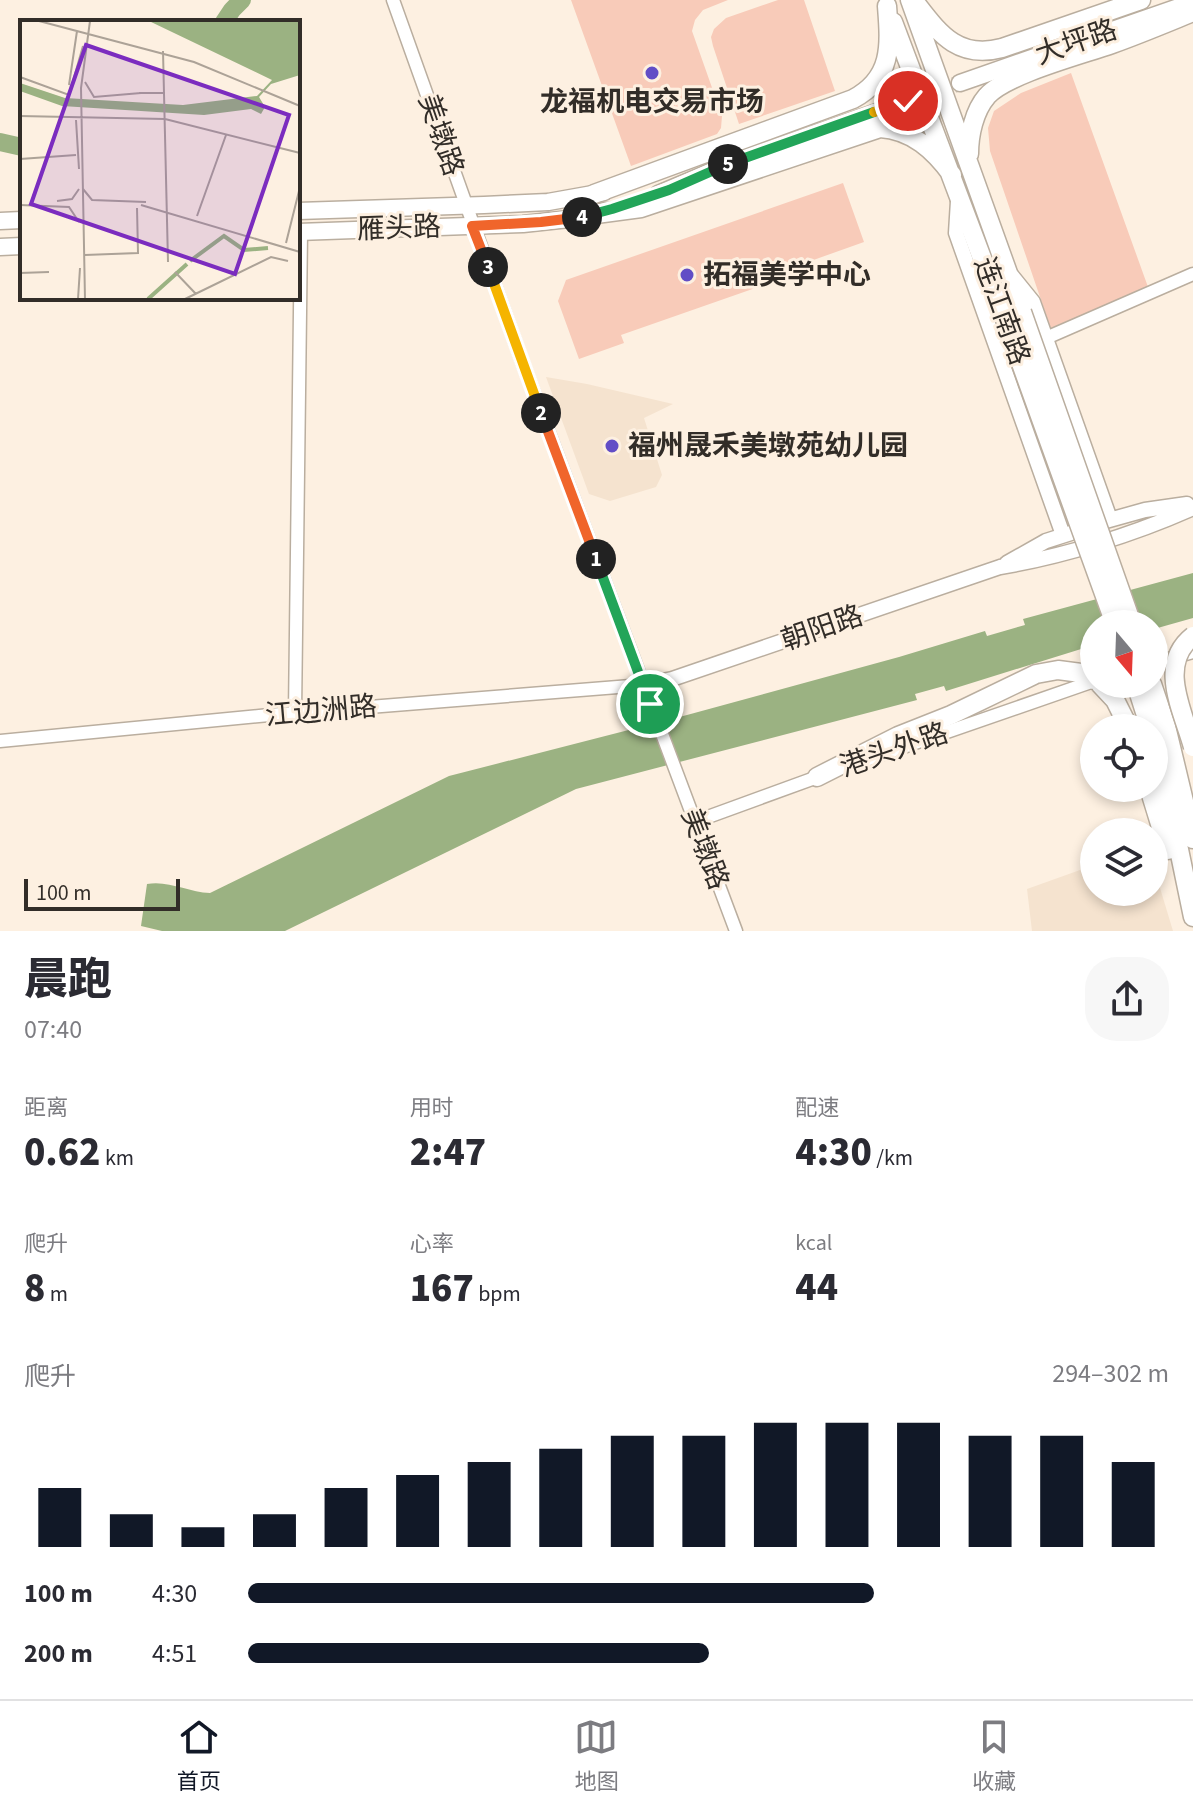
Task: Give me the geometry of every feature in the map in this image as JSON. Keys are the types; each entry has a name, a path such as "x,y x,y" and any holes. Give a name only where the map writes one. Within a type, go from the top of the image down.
{"highway":[{"path":"912,0 947,40 980,51 1002,48 1141,0"},
{"name":"连江南路","path":"912,0 1007,270 1014,315 1110,610"},
{"path":"594,194 860,95 872,87 885,65 889,42 886,3"},
{"name":"连江南路","path":"886,3 959,193 1014,315 1127,610"},
{"path":"969,165 975,118 985,98 996,88 1193,12"},
{"path":"596,214 641,208 880,128 906,133 924,144 952,175"},
{"path":"1193,636 1176,658 1174,679 1193,747"},
{"path":"817,777 898,736 951,715 1036,674 1058,670 1080,673"},
{"path":"1157,698 1193,839"},
{"path":"1153,802 1193,918"},
{"path":"1168,802 1193,918"}],"main road":[{"name":"大坪路","path":"1180,0 959,80 1193,2"},
{"path":"594,194 720,162 907,98 669,190 596,214"},
{"path":"959,193 956,233 1063,535"},
{"name":"雁头路","path":"300,211 548,202 594,194"},
{"name":"雁头路","path":"300,232 541,222 596,214"},
{"path":"0,221 20,220"},
{"path":"0,247 20,246"},
{"path":"1007,270 1033,302 1110,519"},
{"path":"1050,499 1059,504 1093,491 1096,482"},
{"name":"朝阳路","path":"1000,567 1063,535 1110,519 1145,510 1193,506"},
{"name":"朝阳路","path":"643,685 672,679 1000,567 1037,560 1132,532 1193,506"}],"street":[{"name":"美墩路","path":"393,0 472,226 736,931"},
{"path":"1046,338 1193,274"},
{"path":"295,713 299,300"},
{"path":"1168,659 1193,652"},
{"name":"江边洲路","path":"0,741 643,685"},
{"name":"港头外路","path":"694,822 1080,686"}],"shaded area":[{"name":"福州晟禾美墩苑幼儿园","path":"546,377 673,404 644,418 662,475 656,487 610,501 589,494"},
{"path":"1193,573 1193,618 1168,625 1168,610 1080,610 1080,649 946,691 944,686 915,694 917,700 576,789 285,931 162,931 141,926 147,884 210,893 449,776 687,715 985,631 987,636 1025,625 1023,619"},
{"path":"1080,870 1080,906 1165,906 1173,931 1032,931 1027,889"}],"building":[{"name":"龙福机电交易市场","path":"571,0 728,0 703,10 695,20 692,31 722,116 717,134 631,166"},
{"path":"778,0 804,0 835,91 739,124 711,37 714,29 726,18"},
{"path":"1071,73 1148,287 1052,332 990,151 988,128 994,111 1021,93"},
{"name":"拓福美学中心","path":"843,183 864,242 805,263 807,270 621,335 624,343 579,359 558,301 566,280"}],"waterway":[{"path":"225,20 242,0"},
{"path":"0,142 20,147"}],"tunnel":[{"path":"908,100 960,83"}],"place":[{"name":"龙福机电交易市场","path":"652,73"},
{"name":"拓福美学中心","path":"687,275"},
{"name":"福州晟禾美墩苑幼儿园","path":"612,446"}],"route":[{"path":"650,704 472,226 569,219 625,206 722,167 908,101"}]}
